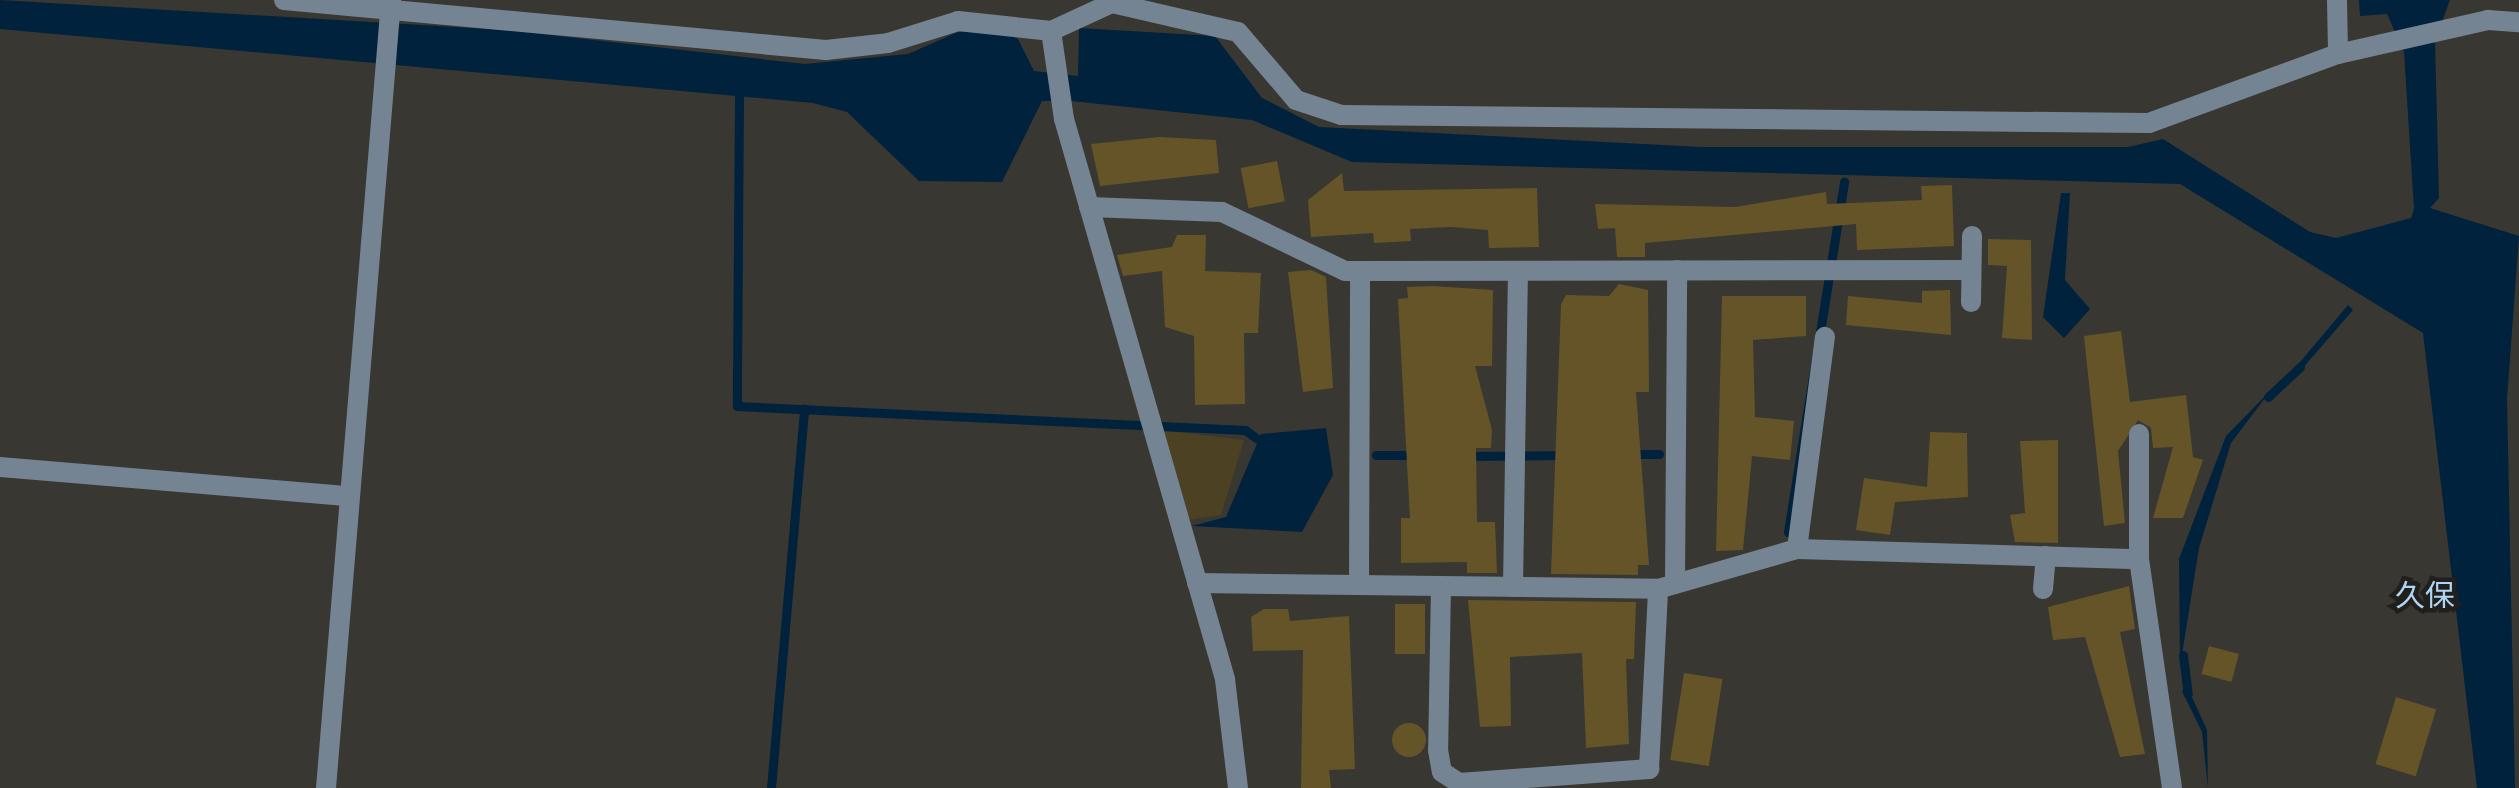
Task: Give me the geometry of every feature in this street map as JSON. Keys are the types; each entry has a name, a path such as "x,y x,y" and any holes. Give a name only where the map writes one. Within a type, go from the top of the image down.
{"street":[{"path":"284,0 391,5 826,50 958,21 1057,28 1112,2 1238,32 1296,100 1342,115 2150,124 2338,54 2488,10 2519,22"},
{"path":"1066,0 1057,28 1089,207 1225,679 1238,788"},
{"path":"2337,0 2338,54"},
{"path":"326,788 391,5"},
{"path":"1089,207 1222,212 1360,272 1972,270"},
{"path":"1971,302 1972,236"},
{"path":"1441,586 1438,750 1442,772 1459,783 1648,769 1667,587 1677,270"},
{"path":"1512,587 1518,271"},
{"path":"1359,586 1360,272"},
{"path":"1798,549 1825,337"},
{"path":"2139,434 2139,559 2172,788"},
{"path":"0,467 349,496"},
{"path":"1197,584 1667,587 1798,549 2139,559"},
{"path":"2044,589 2046,556"}],"shaded area":[{"path":"1160,430 1244,440 1221,515 1186,520"}],"water":[{"path":"0,0 505,30 805,64 908,54 958,32 999,29 1018,39 1034,71 1078,76 1079,28 1215,36 1262,98 1319,127 1701,147 2128,147 2163,139 2310,232 2336,238 2411,218 2414,209 2404,52 2387,14 2360,16 2359,0 2450,0 2435,41 2439,198 2430,208 2519,236 2507,399 2515,788 2477,788 2423,333 2180,184 1352,162 1252,120 1071,101 1042,101 1002,182 919,181 847,112 813,103 0,29"},
{"path":"2061,193 2070,193 2065,280 2090,309 2064,338 2043,317"},
{"path":"2348,305 2353,310 2295,377 2290,374"},
{"path":"2271,390 2231,443 2199,548 2180,667 2179,559 2226,436"},
{"path":"1326,428 1333,475 1302,532 1192,526 1226,517 1261,434"},
{"path":"2187,686 2207,730 2208,788 2202,732 2182,691"}],"building":[{"path":"1159,137 1216,140 1219,173 1100,186 1091,144"},
{"path":"1277,161 1285,201 1249,208 1241,168"},
{"path":"1342,173 1344,191 1537,188 1539,247 1489,248 1488,230 1451,227 1410,229 1411,241 1374,243 1373,233 1311,237 1308,200"},
{"path":"1952,185 1954,246 1857,250 1856,224 1645,243 1645,257 1617,257 1615,228 1598,229 1595,204 1735,207 1826,192 1827,204 1922,200 1921,186"},
{"path":"1177,235 1206,235 1205,271 1261,273 1258,333 1244,333 1245,404 1195,405 1194,336 1165,327 1162,271 1123,276 1117,255 1172,247"},
{"path":"1988,239 2031,240 2032,340 2002,338 2007,266 1988,265"},
{"path":"1311,270 1326,277 1333,388 1303,392 1288,272"},
{"path":"1619,284 1648,290 1649,392 1636,392 1649,565 1638,565 1638,575 1551,574 1561,304 1566,295 1609,296"},
{"path":"1407,287 1493,290 1492,366 1475,366 1492,430 1491,448 1476,448 1477,522 1495,522 1497,573 1467,573 1467,562 1401,563 1401,518 1410,518 1398,299 1408,298"},
{"path":"1950,290 1951,335 1846,325 1848,296 1922,303 1922,291"},
{"path":"1722,296 1806,296 1806,336 1753,340 1755,417 1794,421 1790,460 1752,456 1743,550 1716,551"},
{"path":"2121,331 2130,402 2186,395 2193,457 2203,460 2183,518 2153,518 2173,447 2153,448 2151,428 2138,420 2118,451 2125,523 2104,526 2084,336"},
{"path":"1930,432 1967,433 1968,497 1895,502 1890,535 1856,530 1864,478 1927,487"},
{"path":"2058,440 2058,543 2015,542 2010,515 2025,513 2020,441"},
{"path":"2129,586 2135,629 2120,632 2145,754 2120,757 2085,637 2053,640 2048,607"},
{"path":"1468,600 1636,602 1634,659 1626,659 1629,744 1586,748 1582,653 1510,657 1511,726 1480,727"},
{"path":"1395,604 1425,604 1425,654 1395,654"},
{"path":"1264,609 1288,609 1290,621 1349,616 1355,769 1329,770 1331,788 1301,788 1303,650 1253,651 1251,617"},
{"path":"2209,646 2239,654 2231,682 2201,674"},
{"path":"1684,673 1723,679 1709,766 1670,760"},
{"path":"2396,697 2436,709 2416,776 2376,764"},
{"path":"1409,723 1421,728 1426,740 1421,752 1409,757 1397,752 1392,740 1397,728"}],"waterway":[{"path":"739,96 737,406 1245,430 1256,438"},
{"path":"1788,532 1844,181"},
{"path":"2268,397 2300,367"},
{"path":"771,788 804,408"},
{"path":"1631,454 1659,454"},
{"path":"1376,455 1416,455"},
{"path":"1466,456 1566,455"},
{"path":"2183,655 2188,694"}],"district":[{"name":"久保","path":"2425,595"}]}
